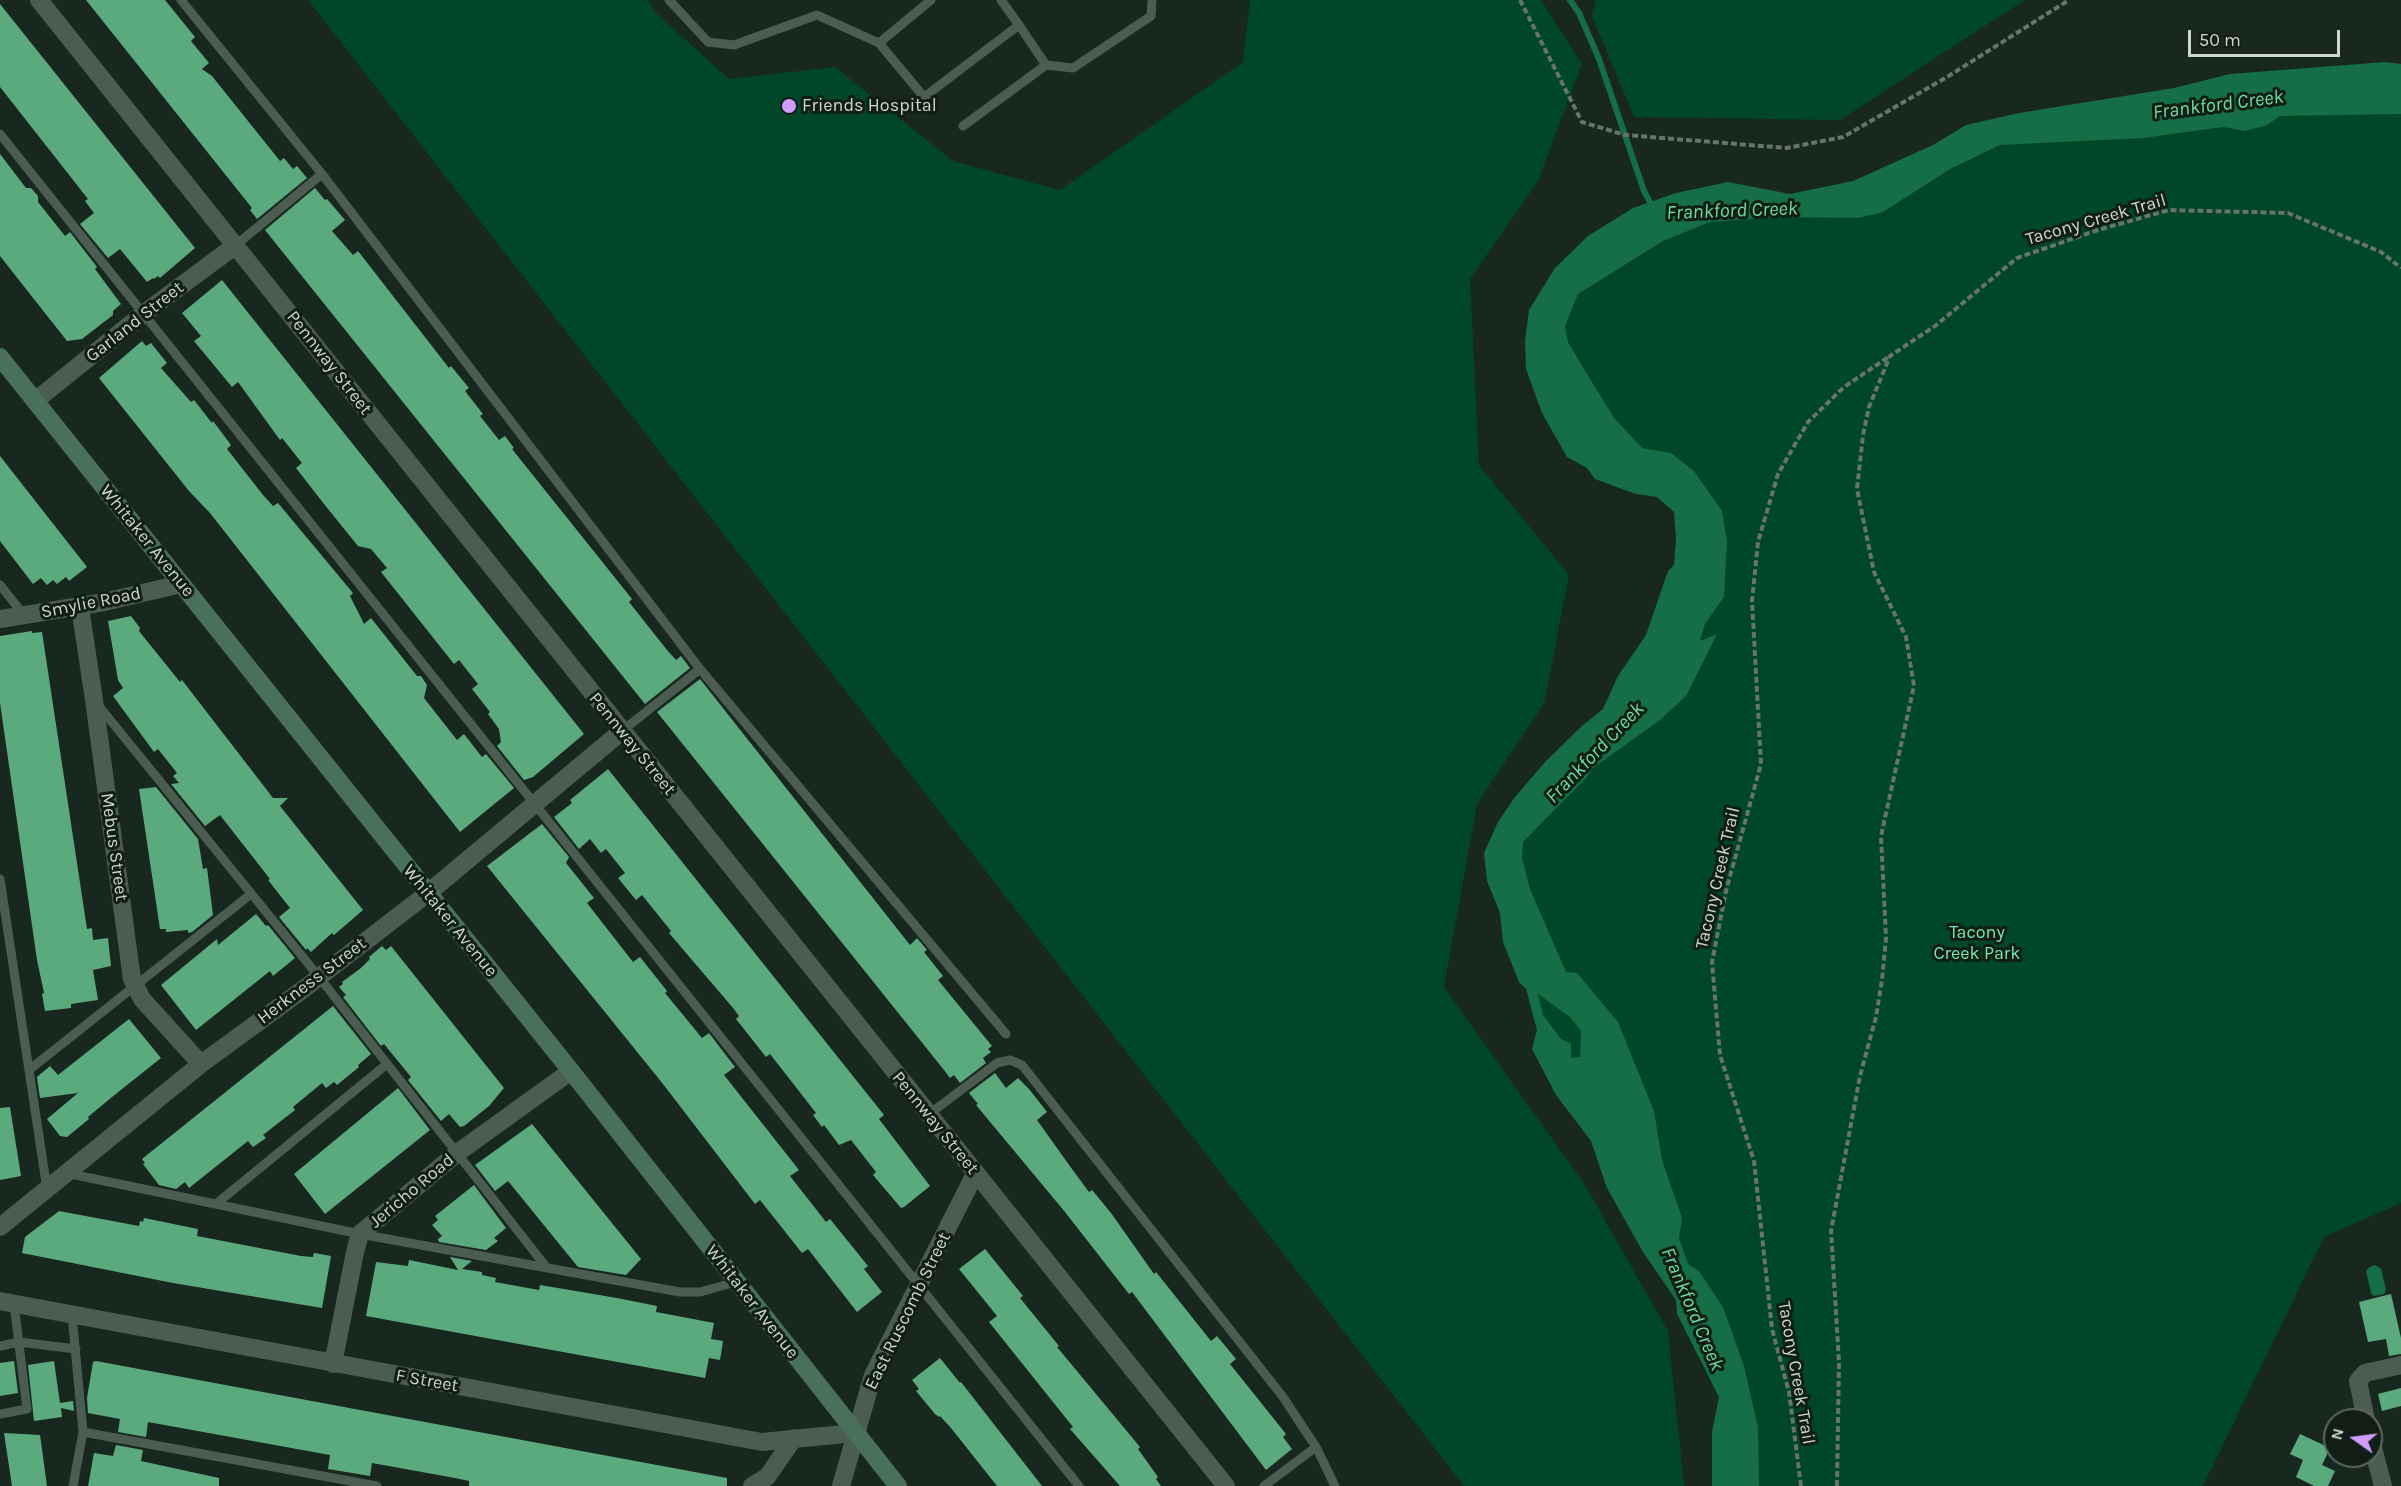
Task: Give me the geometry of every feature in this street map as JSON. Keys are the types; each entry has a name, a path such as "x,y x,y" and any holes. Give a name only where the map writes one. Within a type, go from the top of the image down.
{"main road":[{"name":"Whitaker Avenue","path":"0,357 898,1486"}],"street":[{"name":"Pennway Street","path":"39,0 1226,1486"},
{"name":"Garland Street","path":"35,401 143,314 236,245"},
{"name":"Smylie Road","path":"0,619 80,607 181,584"},
{"name":"Mebus Street","path":"80,607 132,979 142,999 201,1064"},
{"name":"Herkness Street","path":"0,1227 201,1064 428,893 622,731"},
{"name":"Jericho Road","path":"333,1364 360,1234 456,1154 570,1071"},
{"name":"East Ruscomb Street","path":"841,1486 873,1375 975,1174"},
{"name":"F Street","path":"6,1300 72,1315 762,1442 855,1433"},
{"path":"2364,1408 2358,1381 2365,1373 2401,1365"},
{"path":"752,1486 767,1477 794,1438"},
{"path":"2378,1468 2383,1486"}],"lane":[{"path":"181,0 322,174 700,669 1006,1034"},
{"path":"669,0 708,42 734,45 817,15 879,43 924,97 1019,25"},
{"path":"879,43 931,0"},
{"path":"1001,0 1046,65"},
{"path":"963,126 1046,65 1073,68 1151,16 1152,0"},
{"path":"0,134 1079,1486"},
{"path":"236,245 322,174"},
{"path":"0,585 24,615"},
{"path":"622,731 700,669"},
{"path":"94,700 319,977 547,1268"},
{"path":"0,879 47,1189"},
{"path":"29,1070 251,894"},
{"path":"928,1115 986,1069 1010,1060 1022,1065 1283,1397 1316,1447 1335,1486"},
{"path":"216,1204 387,1064"},
{"path":"66,1173 360,1234 680,1292 700,1292 736,1282"},
{"path":"0,1411 27,1408 19,1342 6,1300"},
{"path":"72,1315 83,1432 73,1486"},
{"path":"0,1346 19,1342 76,1349"},
{"path":"83,1432 377,1486"},
{"path":"1264,1486 1316,1447"}],"path":[{"path":"1520,0 1582,122 1625,135 1787,148 1843,137 1947,77 2069,0"},
{"name":"Tacony Creek Trail","path":"1801,1486 1789,1392 1772,1329 1754,1161 1720,1055 1712,962 1726,891 1761,764 1752,601 1758,542 1778,474 1808,422 1844,387 1935,326 2017,258 2098,230 2169,210 2288,213 2381,252 2401,268"},
{"name":"Tacony Creek Trail","path":"1837,1486 1839,1362 1831,1231 1860,1076 1876,1017 1882,980 1886,938 1881,836 1914,686 1906,637 1874,572 1857,489 1863,435 1869,407 1890,356"}],"green space":[{"path":"308,0 648,0 656,13 729,79 835,67 953,161 1060,190 1243,62 1250,0 1541,0 1582,64 1538,181 1470,279 1479,465 1569,575 1544,704 1477,804 1444,987 1585,1185 1668,1331 1684,1486 1464,1486"},
{"path":"1596,0 2025,0 1840,120 1634,117 1592,16"},
{"name":"Tacony Creek Park","path":"2401,85 2401,1203 2324,1237 2203,1486 1732,1486 1740,1425 1596,1131 1558,1081 1495,851 1645,681 1698,489 1550,400 1546,310 1617,228 1828,200 1967,132"}],"water":[{"name":"Frankford Creek","path":"2385,62 2401,64 2401,114 2280,116 2267,125 2245,131 2223,127 2143,138 2000,145 1950,169 1883,212 1858,218 1776,217 1710,222 1663,241 1578,294 1565,326 1568,342 1614,418 1642,448 1671,453 1694,471 1722,511 1727,541 1724,597 1705,624 1700,641 1717,634 1686,696 1660,720 1593,768 1523,842 1522,858 1530,889 1566,972 1577,973 1618,1022 1654,1111 1662,1160 1682,1218 1679,1238 1688,1264 1699,1271 1723,1307 1744,1366 1758,1427 1759,1486 1712,1486 1712,1432 1719,1397 1677,1314 1676,1300 1643,1252 1607,1188 1591,1141 1556,1095 1532,1049 1537,1030 1526,989 1519,982 1503,942 1500,913 1487,881 1484,853 1498,822 1515,797 1546,761 1603,709 1618,676 1646,635 1668,571 1674,565 1676,538 1674,512 1657,497 1636,494 1595,479 1587,468 1567,457 1542,413 1526,369 1525,341 1529,310 1555,268 1588,236 1633,208 1676,193 1728,182 1790,194 1853,181 1933,145 1966,125 2019,113 2174,88 2230,74","holes":["1538,994 1570,1017 1581,1031 1580,1057 1571,1058 1571,1044 1561,1039 1543,1015"]},
{"path":"2375,1265 2381,1269 2386,1290 2384,1294 2374,1296 2371,1293 2366,1271"}],"building":[{"path":"86,0 165,0 195,37 191,41 209,63 202,69 212,76 280,161 284,158 293,169 297,166 307,178 257,219 250,210 252,208"},
{"path":"0,4 195,248 160,278 158,276 147,282 120,249 108,258 80,224 94,213 85,201 88,199 0,87"},
{"path":"0,154 26,188 31,188 38,196 38,202 65,236 70,232 97,267 95,269 121,304 113,311 113,315 82,339 67,341 0,256"},
{"path":"315,188 345,220 332,231 353,255 358,251 449,368 451,366 469,388 465,391 483,414 480,416 499,440 505,436 514,448 512,449 632,599 629,602 667,650 676,660 681,656 690,668 645,704 265,230"},
{"path":"222,280 584,734 533,777 524,780 497,746 501,742 499,729 488,714 490,712 472,689 478,684 459,660 454,664 381,572 387,568 371,549 358,546 324,504 296,468 302,463 282,438 280,440 238,382 232,387 194,341 201,336 182,313"},
{"path":"142,341 146,346 151,343 167,363 161,368 191,402 194,400 212,423 213,421 231,445 227,449 263,495 273,506 278,503 353,593 350,596 364,624 371,618 417,676 421,676 427,685 424,698 457,740 464,734 482,757 486,754 514,788 460,832 210,513 189,491 99,378"},
{"path":"0,456 87,567 69,581 66,577 57,584 53,580 47,585 41,578 33,584 0,541"},
{"path":"131,616 140,628 139,631 180,682 182,680 273,798 288,798 280,806 363,910 311,952 307,948 306,950 279,917 290,908 268,880 270,879 220,815 205,826 171,784 179,783 173,776 177,773 158,749 154,752 113,696 123,688 118,680 108,621"},
{"path":"32,631 32,633 42,632 87,929 92,928 93,940 108,938 111,966 93,970 98,1000 71,1004 71,1008 45,1011 0,703 0,636"},
{"path":"700,679 910,945 917,938 927,950 924,952 943,976 938,980 992,1046 988,1049 991,1052 983,1058 986,1063 960,1083 954,1075 950,1078 657,712"},
{"path":"608,769 884,1115 879,1119 930,1186 904,1207 901,1208 873,1175 876,1172 851,1140 839,1145 824,1125 822,1127 813,1115 816,1113 770,1054 766,1057 736,1019 739,1016 733,1008 669,933 671,931 642,895 636,900 618,878 625,873 606,849 601,853 590,839 579,849 554,817 572,803 570,800"},
{"path":"156,787 198,839 203,869 207,868 213,915 188,933 188,930 166,932 166,929 160,929 139,789"},
{"path":"542,824 569,857 566,863 594,898 587,903 633,962 640,957 667,991 665,993 702,1038 709,1033 735,1067 724,1075 799,1170 790,1176 826,1222 830,1219 868,1266 864,1269 882,1292 857,1312 808,1249 802,1253 760,1200 755,1204 663,1084 487,866"},
{"path":"256,914 295,958 273,976 270,971 196,1030 161,985 217,939 218,945"},
{"path":"382,946 386,950 391,946 504,1088 489,1106 464,1126 460,1127 449,1114 441,1121 408,1080 411,1077 384,1044 381,1046 343,997 346,995 339,987 343,984 342,982 361,968 370,959 369,957"},
{"path":"333,1006 371,1054 358,1065 359,1067 337,1085 334,1082 326,1088 322,1083 293,1107 295,1110 263,1135 266,1138 253,1147 248,1141 189,1188 185,1182 176,1189 159,1185 143,1164 145,1163 142,1159"},
{"path":"129,1019 161,1058 67,1137 60,1136 47,1119 78,1093 40,1098 37,1077 50,1066 58,1075"},
{"path":"995,1073 1006,1088 1018,1078 1029,1089 1047,1112 1037,1120 1089,1192 1092,1190 1111,1213 1154,1274 1156,1272 1211,1341 1217,1336 1236,1359 1230,1364 1286,1434 1283,1437 1292,1449 1266,1470 1132,1292 1129,1294 1065,1212 976,1105 978,1104 969,1093"},
{"path":"398,1088 430,1130 325,1214 294,1174"},
{"path":"10,1107 21,1176 0,1180 0,1108"},
{"path":"532,1124 641,1259 626,1275 578,1267 508,1181 495,1191 475,1165"},
{"path":"474,1185 506,1228 494,1238 498,1241 486,1250 439,1242 438,1239 442,1236 432,1225 438,1220 435,1216"},
{"path":"59,1211 139,1226 140,1221 143,1222 144,1218 198,1229 197,1236 301,1256 313,1257 314,1253 331,1256 322,1308 173,1283 22,1253 25,1237"},
{"path":"985,1249 1023,1296 1020,1298 1059,1346 1057,1347 1140,1447 1138,1449 1158,1477 1156,1479 1161,1486 1120,1486 1070,1429 1073,1427 989,1322 997,1316 959,1269"},
{"path":"450,1257 472,1261 462,1269 482,1272 482,1275 496,1278 495,1282 539,1290 540,1285 617,1298 657,1306 656,1312 714,1323 711,1339 723,1341 720,1360 709,1358 705,1378 366,1316 376,1262 408,1266 409,1260 458,1270"},
{"path":"2391,1294 2401,1338 2401,1354 2389,1356 2386,1339 2368,1342 2359,1302"},
{"path":"940,1358 1042,1486 997,1486 951,1428 935,1414 916,1391 919,1389 912,1380"},
{"path":"14,1361 18,1393 0,1396 0,1363"},
{"path":"54,1361 60,1403 73,1401 74,1411 61,1408 62,1417 34,1421 28,1365"},
{"path":"93,1362 727,1478 727,1486 469,1486 469,1481 372,1463 370,1476 328,1469 330,1455 148,1422 146,1437 118,1432 120,1419 88,1413 87,1398"},
{"path":"2401,1388 2401,1406 2383,1411 2378,1394"},
{"path":"4,1433 40,1435 47,1486 12,1486"},
{"path":"2300,1434 2323,1445 2323,1468 2335,1471 2328,1486 2314,1486 2296,1477 2303,1460 2290,1454"},
{"path":"116,1445 143,1450 141,1461 219,1478 219,1486 88,1486 94,1453 113,1456"}],"waterway":[{"path":"1570,0 1579,13 1599,59 1644,191 1653,208"}],"place":[{"name":"Friends Hospital","path":"789,106"}]}
